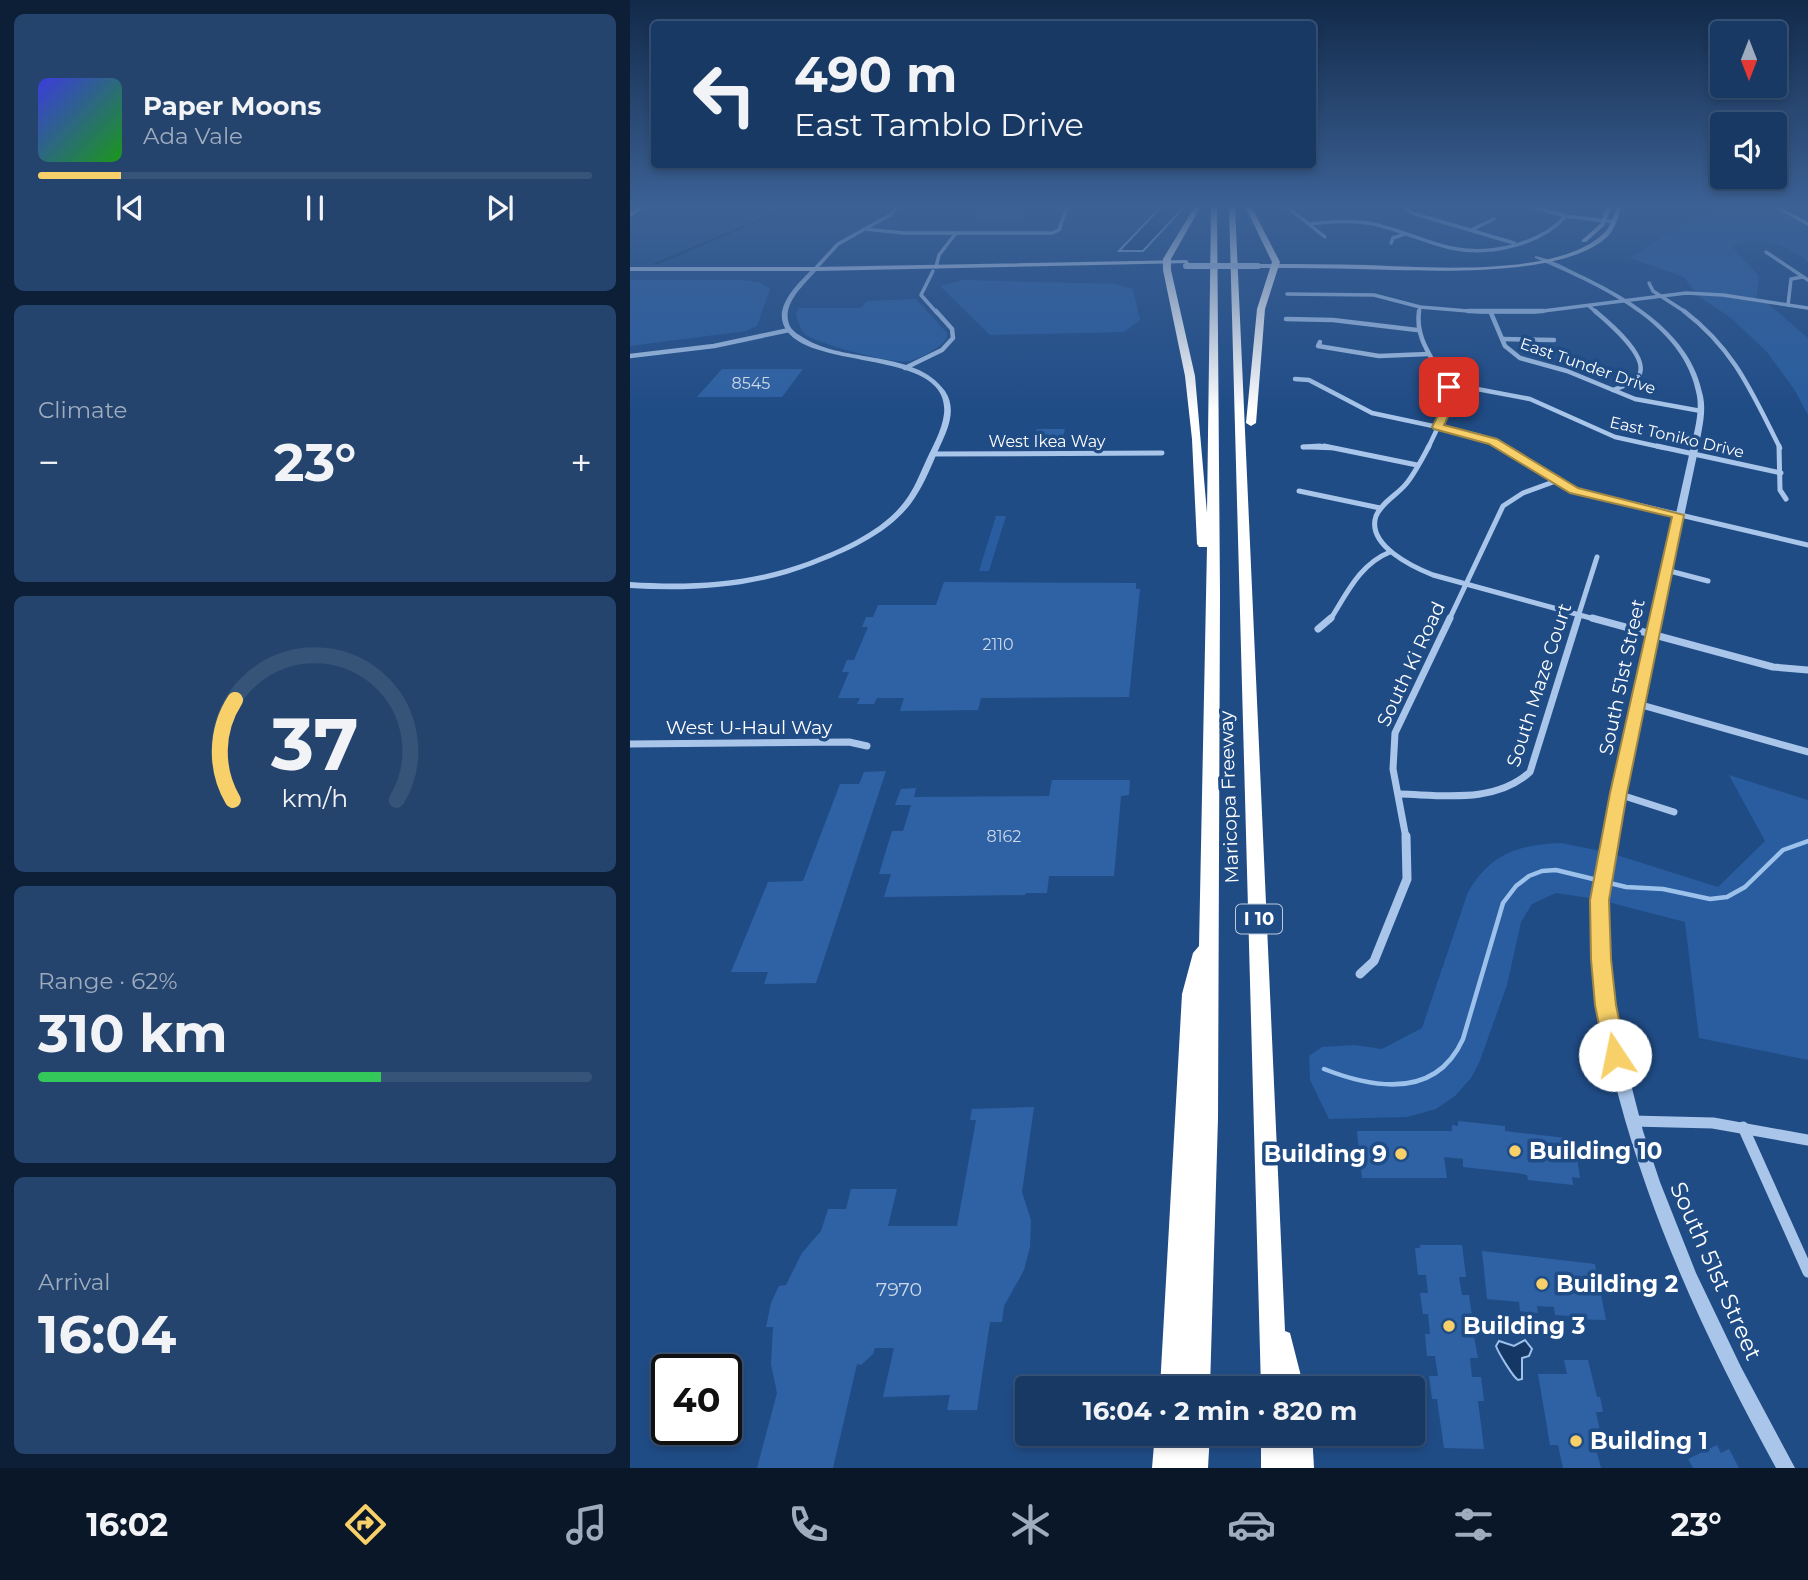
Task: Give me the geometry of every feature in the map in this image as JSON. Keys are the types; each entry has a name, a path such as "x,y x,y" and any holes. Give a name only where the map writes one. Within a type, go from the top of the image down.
{"highway":[{"path":"1171,275 1190,376 1197,439 1202,542 1213,595"},
{"name":"Maricopa Freeway","path":"1198,1376 1207,1118 1214,275"},
{"name":"Maricopa Freeway","path":"1235,275 1275,1376"},
{"path":"1245,532 1254,517 1251,439 1256,349 1261,309 1272,275"},
{"path":"1174,1376 1192,994 1209,927"},
{"path":"1273,1307 1288,1376"},
{"path":"1167,1468 1169,1446"},
{"path":"1194,1468 1195,1446"},
{"path":"1275,1446 1275,1468"},
{"path":"1299,1446 1300,1468"}],"street":[{"path":"630,585 694,588 753,580 815,562 873,533 893,519 908,503 947,417 947,401 942,391 930,380 905,368 831,352 806,342 789,330 784,316 786,305 811,275"},
{"path":"905,368 942,349 953,338 953,329 921,295 921,290 931,275"},
{"name":"South 51st Street","path":"1574,275 1626,301 1661,329 1685,357 1695,377 1701,411 1618,793 1600,900 1601,959 1608,1017 1647,1174 1687,1276 1743,1391 1786,1468"},
{"path":"1798,275 1808,280"},
{"path":"1788,305 1791,279 1802,277"},
{"path":"1649,283 1659,295 1704,327 1734,358 1776,438 1782,458 1780,490 1786,499"},
{"path":"1287,294 1374,295 1420,307 1491,313 1535,312 1659,295 1709,294 1808,308"},
{"path":"1588,306 1615,329 1640,362 1642,370 1639,377 1613,390"},
{"path":"1420,307 1416,330 1449,387 1451,400 1402,489 1380,508 1376,527 1390,552 1417,569 1579,615 1773,667 1808,670"},
{"name":"East Tunder Drive","path":"1491,313 1510,352 1520,358 1567,371 1649,402 1701,411"},
{"path":"1286,319 1340,321 1416,330"},
{"path":"630,356 714,346 789,330"},
{"path":"1502,339 1554,340"},
{"path":"1320,342 1318,346 1365,354 1428,354"},
{"path":"1295,379 1309,380 1372,413 1493,442 1556,481 1593,496 1808,545"},
{"name":"East Toniko Drive","path":"1449,387 1477,389 1530,400 1615,437 1781,473"},
{"path":"1303,447 1322,446 1417,466"},
{"name":"West Ikea Way","path":"932,454 1162,453"},
{"name":"South Ki Road","path":"1360,974 1374,961 1407,878 1409,842 1392,762 1395,733 1503,506 1511,499 1556,481"},
{"path":"1299,491 1380,508"},
{"path":"1318,629 1327,624 1367,564 1390,552"},
{"name":"South Maze Court","path":"1399,794 1483,793 1506,790 1522,783 1531,772 1597,557"},
{"path":"1667,570 1708,580"},
{"path":"1638,704 1808,752"},
{"name":"West U-Haul Way","path":"630,744 849,743 867,746"},
{"path":"1618,793 1674,812"},
{"path":"1632,1121 1713,1123 1808,1140"},
{"path":"1743,1127 1808,1272"}],"shaded area":[{"path":"1677,275 1759,276 1756,300 1766,302 1808,338 1808,415 1794,389 1767,352 1731,318 1698,296 1684,277"},
{"path":"630,280 742,280 759,282 770,289 757,326 746,331 630,346"},
{"path":"964,280 1115,284 1133,289 1140,320 1124,332 990,335 940,286"},
{"path":"916,299 947,333 947,338 940,346 910,361 873,357 812,338 803,332 796,314 798,308 861,308 867,301"},
{"path":"996,516 1006,516 989,571 979,571"},
{"path":"1729,775 1808,800 1808,1060 1699,1038 1685,922 1600,900 1607,852 1718,887 1765,841"},
{"path":"1561,843 1601,851 1596,899 1556,893 1532,904 1521,922 1507,985 1471,1078 1455,1096 1436,1109 1407,1117 1329,1119 1310,1080 1309,1056 1322,1047 1355,1045 1382,1049 1422,1028 1468,892 1477,879 1486,868 1507,854 1532,846"},
{"path":"1525,1340 1532,1349 1529,1356 1522,1358 1522,1379 1518,1380 1496,1346 1499,1341 1514,1346"}],"building":[{"path":"722,369 803,369 782,397 697,397"},
{"path":"1037,429 1065,429 1061,445 1033,445"},
{"path":"944,582 1136,583 1136,589 1140,589 1129,697 981,698 978,710 900,711 904,698 877,698 874,704 857,704 860,698 838,698 849,672 842,672 847,660 854,660 868,627 862,627 866,617 873,617 878,605 936,605"},
{"path":"886,771 816,983 764,984 768,972 731,972 768,882 803,881 840,784 859,784 864,772"},
{"path":"1052,780 1130,780 1129,795 1121,796 1114,876 1049,876 1047,893 884,897 891,874 879,874 892,831 903,831 911,805 895,805 901,789 916,788 914,797 1049,796"},
{"path":"1034,1107 1022,1192 1031,1220 1030,1247 1024,1270 1004,1306 1002,1322 990,1322 977,1410 947,1410 950,1395 883,1397 894,1348 875,1348 873,1354 861,1365 857,1364 833,1468 757,1468 777,1393 771,1364 773,1327 766,1327 771,1303 779,1286 786,1285 802,1253 821,1231 828,1209 846,1209 851,1189 897,1189 888,1226 957,1226 976,1120 970,1120 972,1109"},
{"path":"1458,1121 1505,1126 1505,1131 1566,1138 1566,1143 1575,1144 1580,1178 1572,1177 1573,1185 1528,1180 1527,1175 1517,1173 1463,1167 1463,1159 1444,1157 1447,1178 1362,1178 1357,1131 1452,1131 1452,1125 1458,1126"},
{"name":"Building 3","path":"1420,1245 1462,1245 1466,1277 1459,1277 1462,1295 1469,1295 1472,1316 1467,1316 1470,1336 1474,1336 1478,1358 1470,1358 1472,1377 1481,1377 1484,1401 1478,1401 1484,1449 1444,1448 1437,1399 1432,1399 1429,1376 1438,1376 1435,1356 1427,1356 1425,1334 1430,1334 1428,1314 1423,1314 1420,1293 1428,1293 1426,1275 1418,1275 1415,1248 1420,1248"},
{"name":"Building 2","path":"1482,1251 1595,1264 1606,1320 1569,1319 1569,1316 1555,1315 1554,1307 1537,1306 1538,1313 1520,1311 1519,1302 1487,1299"},
{"path":"1564,1360 1588,1360 1603,1412 1596,1412 1603,1445 1595,1445 1601,1468 1563,1468 1558,1445 1550,1445 1538,1374 1567,1374"},
{"path":"1717,1445 1721,1453 1729,1449 1739,1468 1693,1468 1688,1459"}],"waterway":[{"path":"1324,1069 1383,1084 1421,1080 1437,1072 1451,1058 1463,1039 1503,903 1516,886 1529,876 1556,870 1626,887 1663,889 1710,899 1727,897 1745,887 1783,850 1808,841"}],"place":[{"name":"Building 10","path":"1515,1151"},
{"name":"Building 9","path":"1401,1154"},
{"name":"Building 2","path":"1542,1284"},
{"name":"Building 3","path":"1449,1326"},
{"name":"Building 1","path":"1576,1441"}],"route":[{"path":"1449,387 1451,400 1438,427 1480,436 1502,446 1574,490 1678,515 1618,793 1600,900 1601,959 1615,1055"}]}
